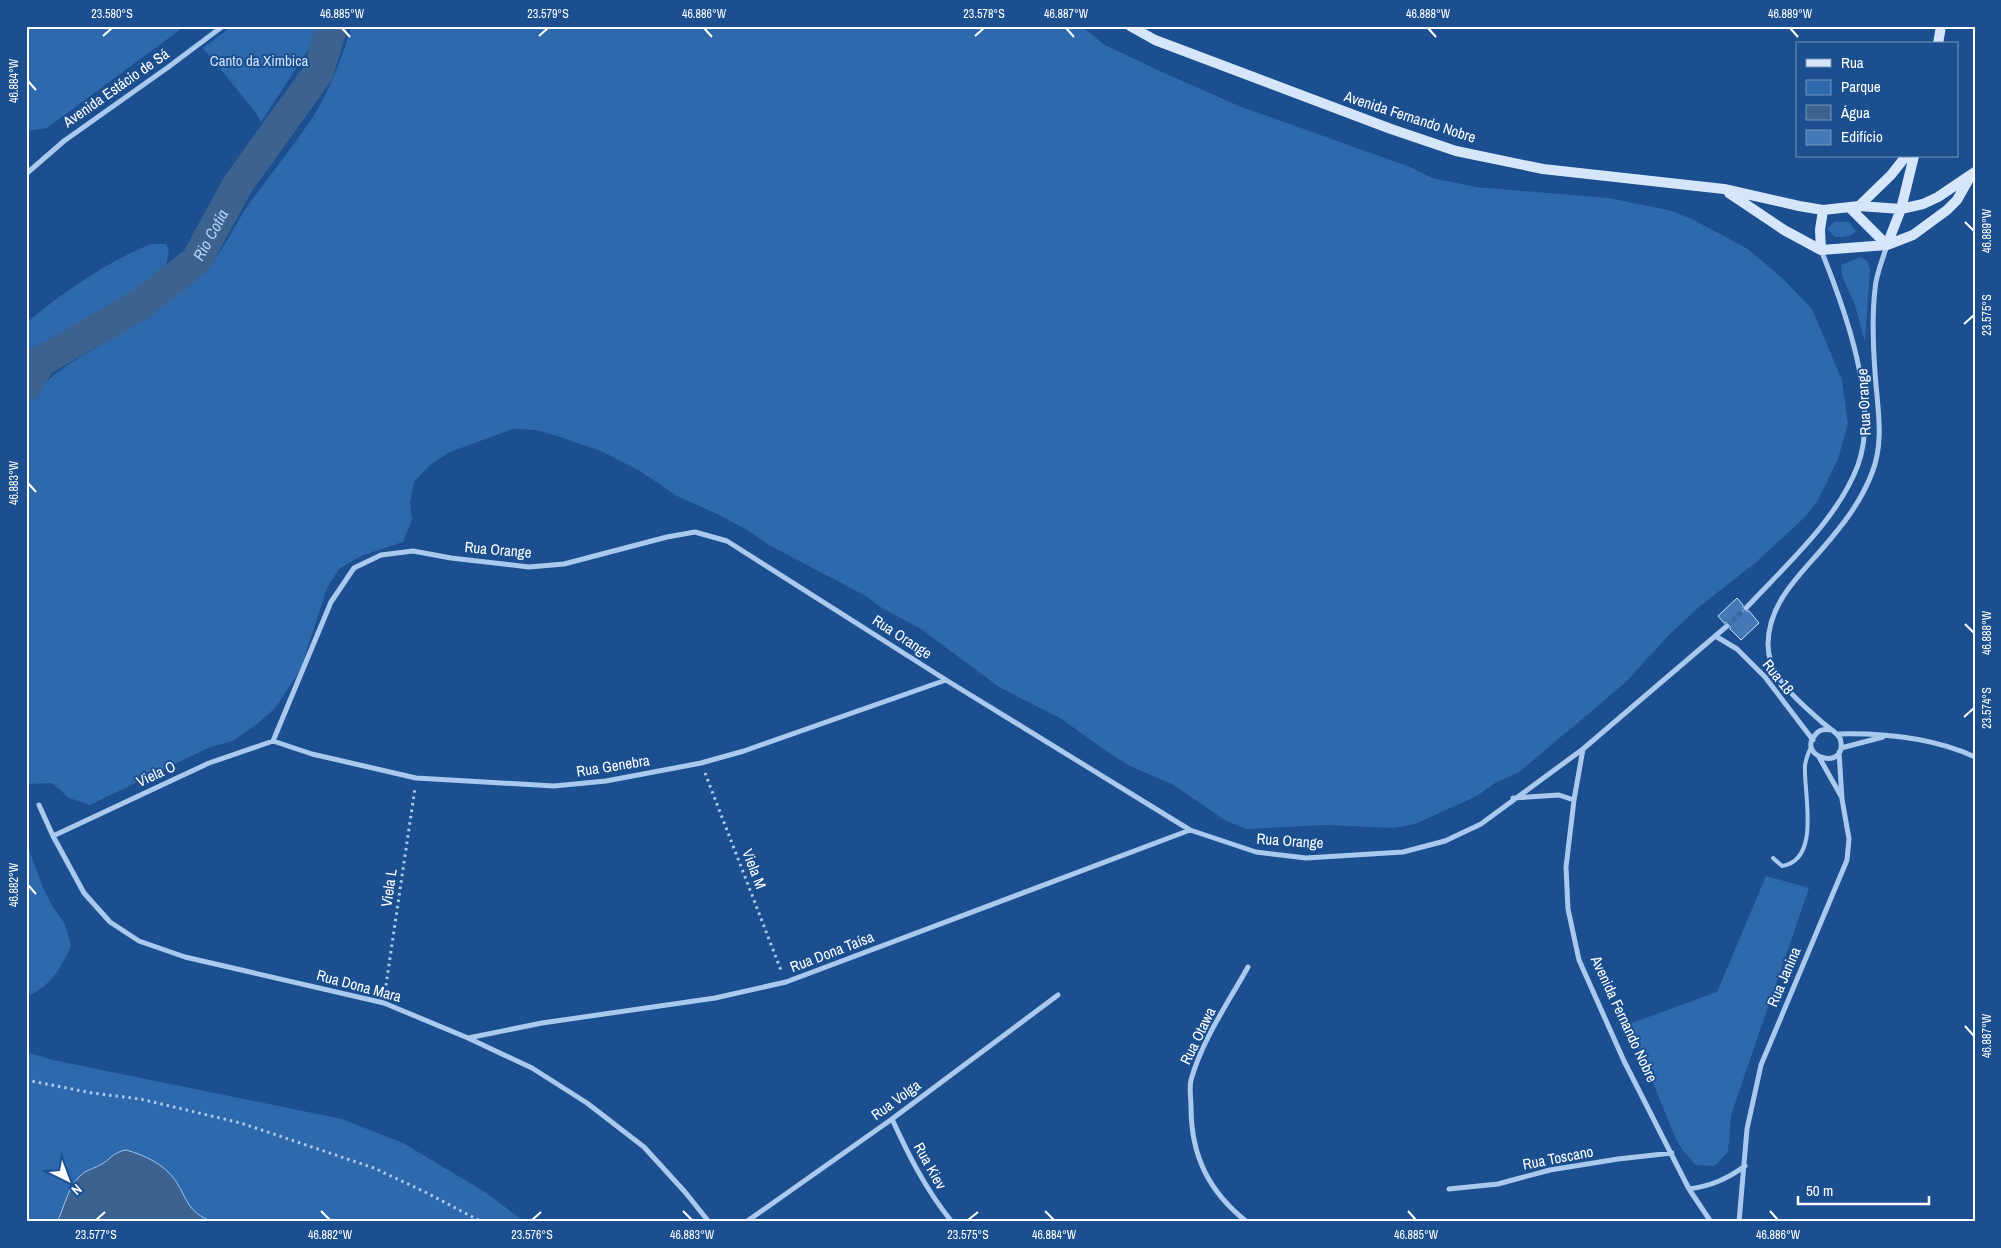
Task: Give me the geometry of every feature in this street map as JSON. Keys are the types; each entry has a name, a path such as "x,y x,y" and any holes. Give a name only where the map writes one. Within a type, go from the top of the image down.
{"main road":[{"name":"Avenida Fernando Nobre","path":"1130,26 1155,40 1391,130 1456,151 1543,169 1724,189 1823,210 1854,206 1900,209 1923,204 1938,197 1972,174"},
{"path":"1938,42 1941,26"},
{"path":"1904,158 1891,175 1854,206 1887,245 1900,209 1913,158"},
{"name":"Avenida Fernando Nobre","path":"1724,189 1784,230 1821,250 1887,245 1913,235 1947,210 1957,200 1972,174"},
{"path":"1821,250 1820,230 1823,210"}],"street":[{"name":"Avenida Estácio de Sá","path":"26,174 64,141 223,26"},
{"name":"Rua Orange","path":"1768,646 1770,629 1776,610 1787,591 1846,520 1863,493 1873,471 1879,445 1880,414 1875,375 1873,335 1875,287 1887,245"},
{"name":"Rua Orange","path":"1746,608 1816,534 1844,493 1858,464 1864,436 1865,412 1857,361 1837,290 1821,250"},
{"name":"Rua Orange","path":"273,741 331,602 344,580 354,568 380,555 413,551 450,558 529,567 564,564 667,537 695,532 727,541 946,680 1190,830 1256,852 1306,858 1403,852 1445,841 1481,824 1513,798 1583,749"},
{"path":"1583,749 1718,637 1728,626"},
{"name":"Rua 18","path":"1718,637 1737,649 1765,677 1812,742"},
{"name":"Rua 18","path":"1768,646 1771,666 1794,698 1831,730"},
{"name":"Rua Genebra","path":"273,741 312,754 416,778 554,786 606,781 701,763 744,751 946,680"},
{"path":"1840,750 1840,738 1831,730 1818,732 1812,742 1814,752 1819,757 1832,758 1840,750 1886,736"},
{"path":"1837,734 1862,733 1928,742 1975,757"},
{"name":"Viela O","path":"53,836 209,763 273,741"},
{"name":"Avenida Fernando Nobre","path":"1583,749 1574,800 1566,867 1568,909 1579,960 1624,1060 1690,1189 1711,1222"},
{"name":"Rua Janina","path":"1739,1222 1746,1129 1761,1066 1847,860 1849,839 1842,799 1840,750"},
{"name":"Rua Janina","path":"1819,757 1842,799"},
{"path":"1513,798 1559,795 1574,800"},
{"name":"Rua Dona Mara","path":"39,805 53,836 84,893 110,922 139,941 185,957 384,1002 532,1068 587,1103 644,1147 685,1192 709,1222"},
{"name":"Rua Dona Taísa","path":"468,1038 542,1023 716,998 786,982 1190,830"},
{"name":"Rua Otawa","path":"1247,1222 1213,1188 1199,1161 1191,1126 1190,1081 1206,1043 1248,967"},
{"name":"Rua Volga","path":"746,1222 892,1119 1058,995"},
{"name":"Rua Kiev","path":"892,1119 919,1175 952,1222"},
{"name":"Rua Toscano","path":"1450,1189 1498,1184 1550,1170 1618,1159 1672,1153"},
{"path":"1690,1189 1710,1186 1744,1166"}],"lane":[{"path":"1773,858 1782,866 1789,865 1796,860 1804,844 1808,825 1805,766 1812,742"}],"path":[{"name":"Viela M","path":"701,763 786,982"},
{"name":"Viela L","path":"384,1002 416,778"},
{"path":"26,1080 92,1093 140,1099 241,1123 374,1168 427,1192 482,1222"}],"green space":[{"path":"26,26 185,26 47,128 26,131"},
{"name":"Canto da Ximbica","path":"232,26 324,26 261,122 253,109 203,48"},
{"path":"352,26 1081,26 1105,45 1239,106 1410,167 1432,178 1476,187 1609,198 1672,211 1692,219 1748,249 1782,278 1812,309 1842,380 1848,424 1838,459 1818,500 1805,517 1754,564 1700,606 1668,636 1625,683 1519,772 1495,783 1477,796 1415,824 1394,828 1326,825 1247,829 1226,821 1172,784 1132,767 1060,718 999,687 921,629 882,608 864,595 767,544 749,531 677,496 640,471 601,451 557,436 536,430 513,429 450,452 430,465 414,482 410,503 412,520 403,542 361,556 339,569 327,588 300,671 275,708 258,723 233,741 210,747 90,805 69,798 52,783 30,784 26,788 26,405 43,384 53,376 116,335 156,304 194,279 213,261 248,205 296,142 318,109 344,51"},
{"path":"1834,222 1849,222 1856,231 1847,236 1835,237 1827,229"},
{"path":"151,244 166,244 169,250 165,272 149,288 132,302 93,324 52,341 26,364 26,323 86,279 118,259"},
{"path":"1860,257 1867,261 1870,269 1865,342 1855,305 1842,276 1841,265"},
{"path":"26,841 43,888 65,924 71,946 54,976 42,988 26,997"},
{"path":"1766,876 1809,888 1731,1115 1728,1152 1715,1166 1696,1165 1683,1151 1675,1137 1629,1024 1717,992"},
{"path":"26,1052 53,1060 342,1119 403,1143 485,1192 525,1222 26,1222"}],"water":[{"path":"126,1150 147,1157 165,1169 175,1180 189,1205 198,1214 213,1222 57,1222 71,1188 79,1177 118,1152"}],"building":[{"path":"1737,598 1743,605 1743,611 1749,611 1759,623 1741,640 1730,629 1730,623 1724,623 1718,616"}],"waterway":[{"name":"Rio Cotia","path":"26,386 41,361 138,306 196,261 238,184 318,73 332,26"}],"tunnel":[{"path":"1727,626 1746,608"}]}
